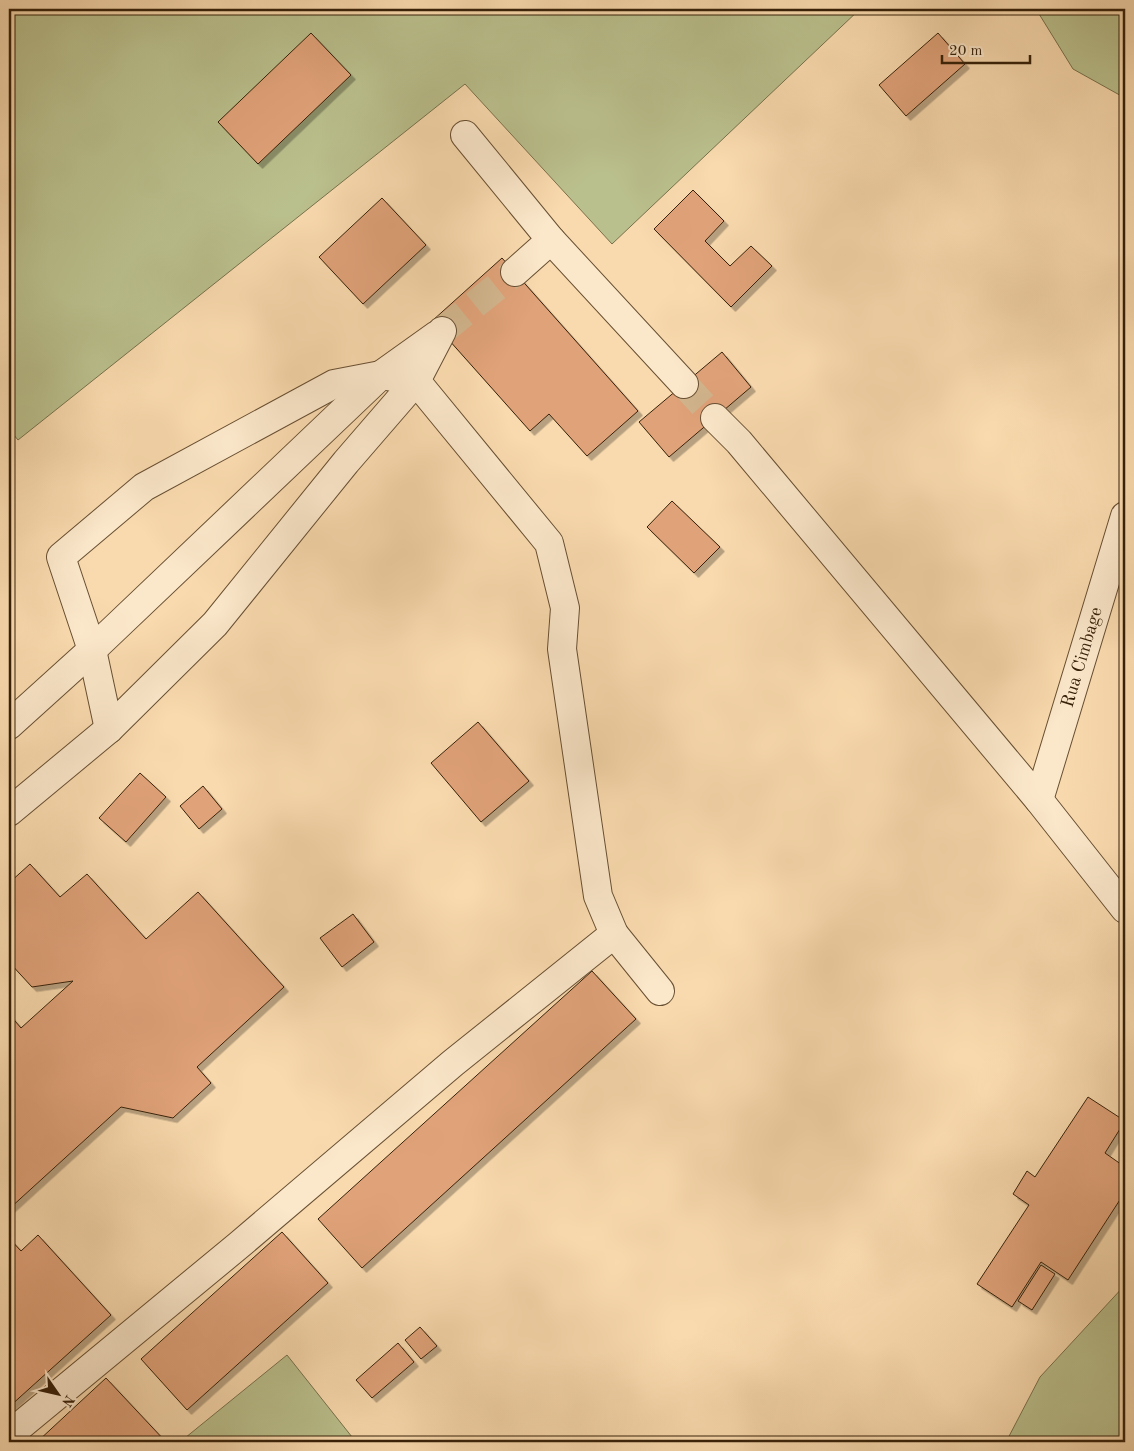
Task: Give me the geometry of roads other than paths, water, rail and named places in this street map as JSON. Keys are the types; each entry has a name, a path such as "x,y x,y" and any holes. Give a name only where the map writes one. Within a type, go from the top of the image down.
{"street":[{"path":"464,135 551,240 684,384"},
{"path":"515,272 551,240"},
{"path":"9,725 92,650 381,375 442,331 416,381 346,462 215,624 109,729 9,812"},
{"path":"109,729 92,650 61,557 144,487 334,384 381,375 416,381 550,543 565,608 562,649 598,896 614,934 660,991"},
{"path":"716,418 739,442 1039,800 1125,909"},
{"name":"Rua Cimbage","path":"1039,800 1125,516"},
{"path":"9,1434 239,1245 453,1063 614,934"}],"tunnel":[{"path":"442,331 515,272"},
{"path":"684,384 715,418"}]}
